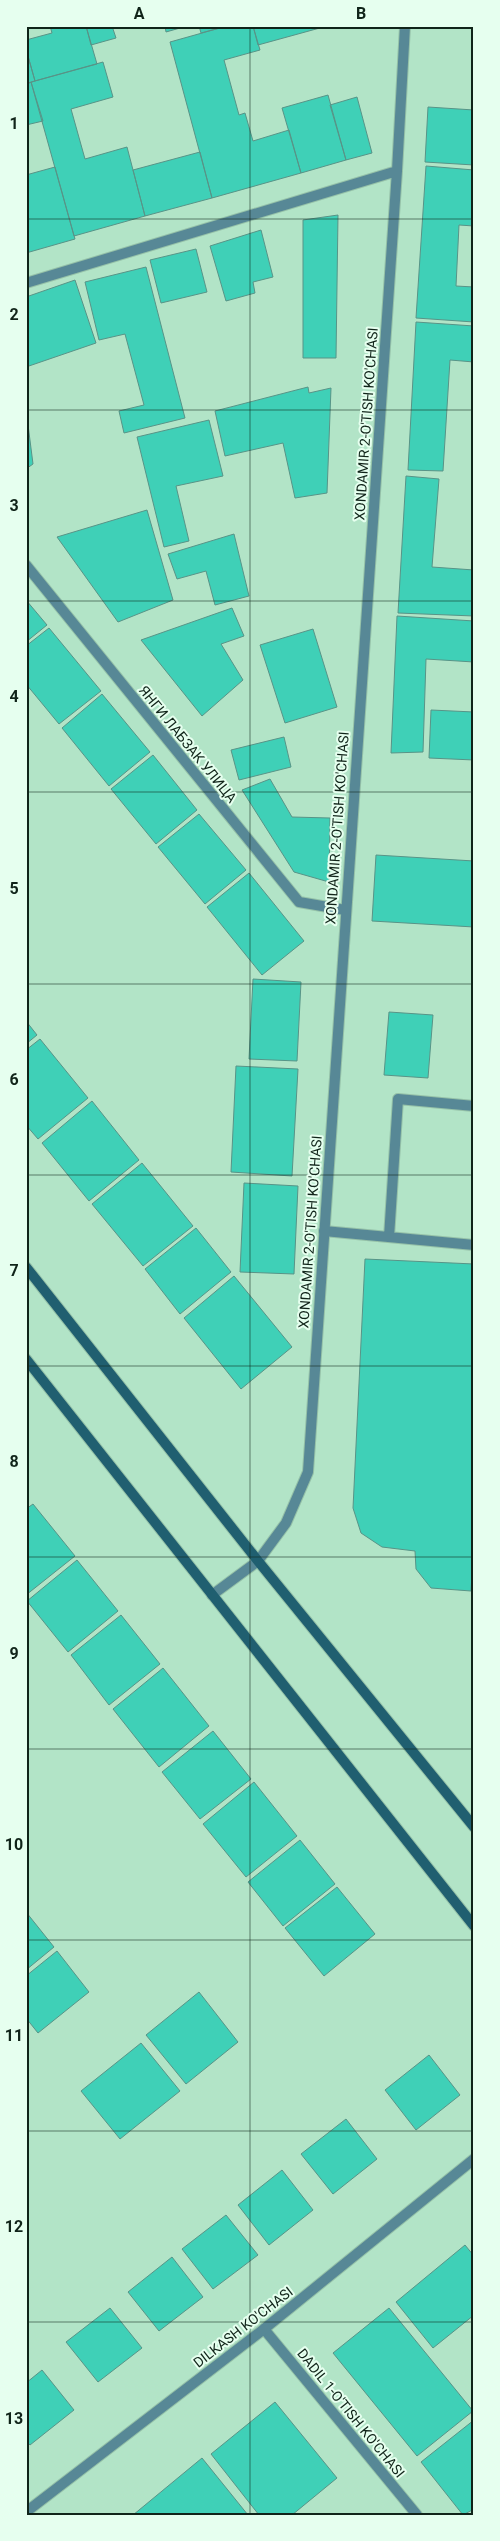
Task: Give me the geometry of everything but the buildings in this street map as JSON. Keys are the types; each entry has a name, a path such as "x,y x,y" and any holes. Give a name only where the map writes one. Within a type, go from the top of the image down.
{"main road":[{"path":"26,1267 258,1561 474,1827"},
{"path":"26,1359 474,1926"}],"street":[{"name":"XONDAMIR 2-O'TISH KO'CHASI","path":"212,1595 258,1561 286,1523 308,1472 397,171 405,26"},
{"path":"26,283 397,171"},
{"name":"ЯНГИ ЛАБЗАК УЛИЦА","path":"26,566 299,902 345,910"},
{"path":"389,1237 398,1099 474,1106"},
{"path":"324,1231 474,1245"},
{"name":"DILKASH KO'CHASI","path":"26,2512 264,2329 474,2159"},
{"name":"DADIL 1-O'TISH KO'CHASI","path":"264,2329 418,2515"}]}
